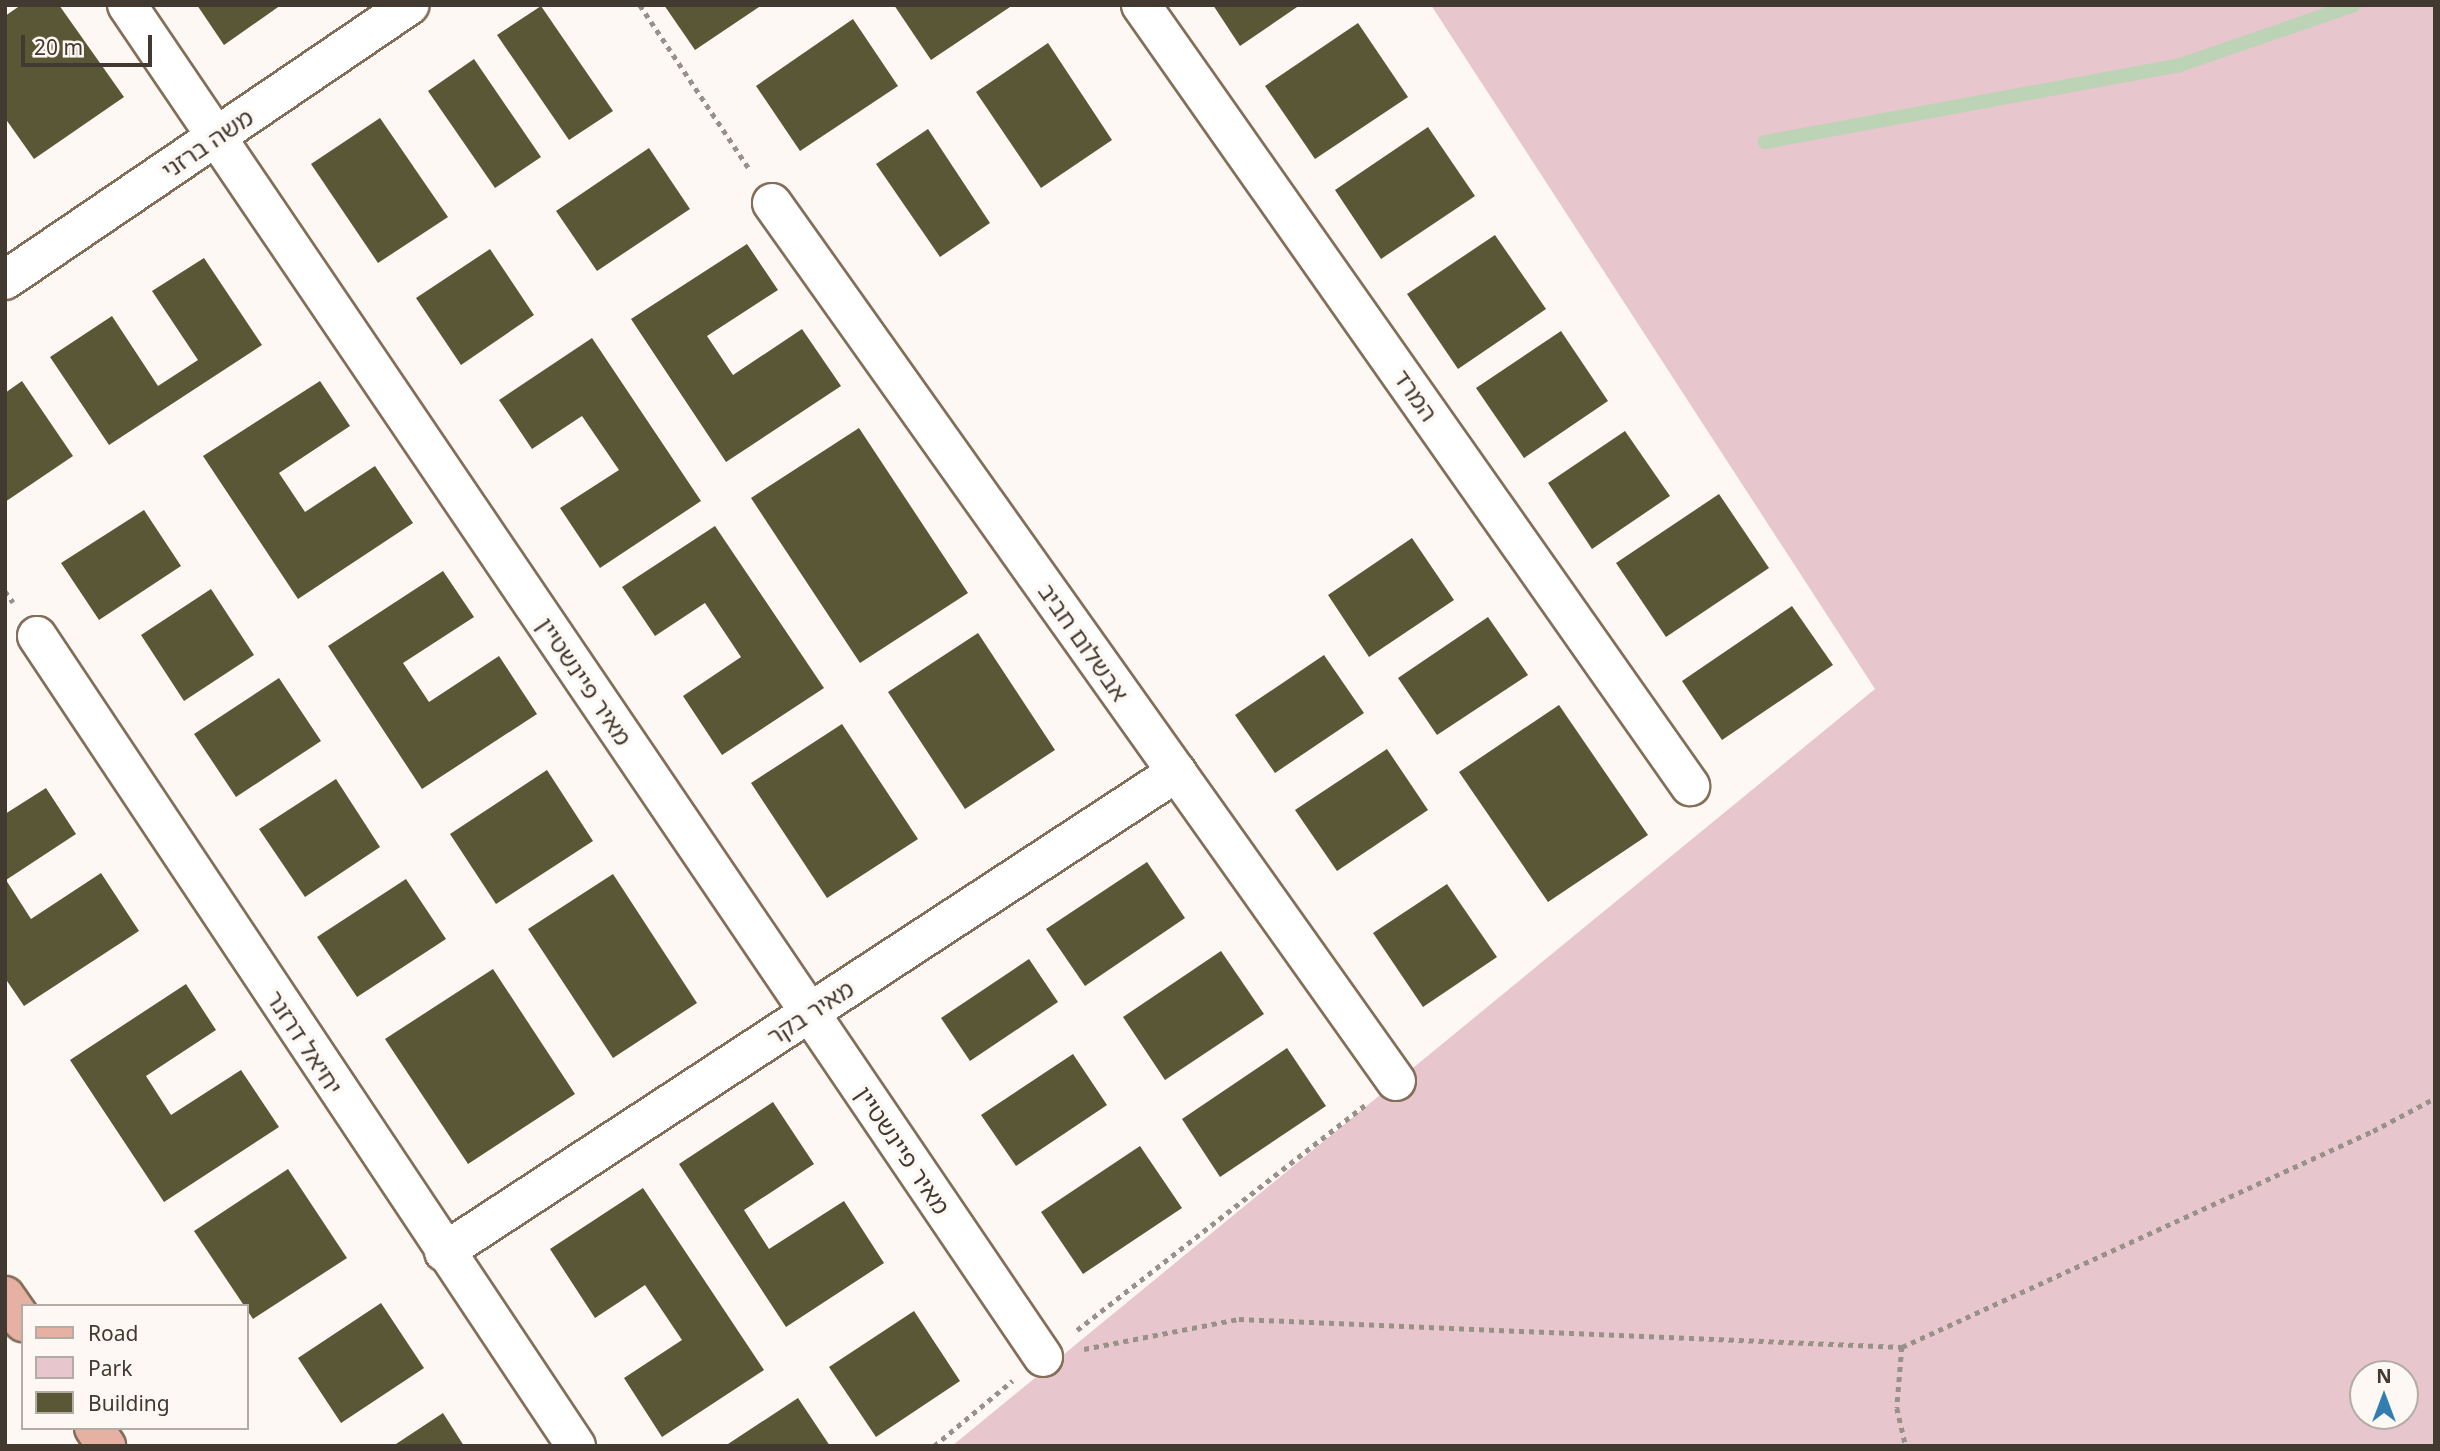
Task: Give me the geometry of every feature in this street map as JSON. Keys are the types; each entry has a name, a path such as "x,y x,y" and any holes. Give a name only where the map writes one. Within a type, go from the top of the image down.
{"main road":[{"path":"5,1296 21,1319"},
{"path":"95,1430 106,1446"}],"street":[{"name":"מאיר פיינשטיין","path":"127,5 1043,1357"},
{"name":"משה ברזני","path":"5,280 409,5"},
{"name":"המרד","path":"1141,5 1690,786"},
{"name":"אבשלום חביב","path":"772,203 1396,1081"},
{"name":"יחיאל דרזנר","path":"37,636 444,1252 576,1446"},
{"name":"מאיר בקר","path":"444,1252 1177,772"}],"path":[{"path":"640,5 772,203"},
{"path":"934,1446 1043,1357 1396,1081"},
{"path":"1043,1357 1239,1319 1902,1347 2373,1132 2435,1098"},
{"path":"1902,1347 1897,1408 1906,1446"}],"green space":[{"path":"1431,5 2435,5 2435,1446 952,1446 1875,689"}],"building":[{"path":"21,5 59,5 124,97 34,159 5,118 5,16"},
{"path":"197,5 281,5 224,45"},
{"path":"664,5 758,5 759,7 695,50"},
{"path":"894,5 1013,5 931,60"},
{"path":"1213,5 1300,5 1240,46"},
{"path":"541,6 613,111 569,140 497,35"},
{"path":"853,19 898,86 800,151 756,86"},
{"path":"1358,23 1408,97 1315,159 1265,86"},
{"path":"1048,43 1112,140 1041,188 976,92"},
{"path":"474,59 541,157 495,188 428,91"},
{"path":"380,118 448,217 378,263 311,164"},
{"path":"1428,127 1475,196 1381,259 1335,190"},
{"path":"928,129 990,223 940,257 876,164"},
{"path":"649,148 690,209 597,271 556,211"},
{"path":"1495,235 1546,309 1458,369 1407,294"},
{"path":"747,244 778,290 707,336 733,375 802,329 841,386 726,462 631,319"},
{"path":"490,249 534,315 461,365 416,298"},
{"path":"204,258 262,345 109,445 50,357 112,316 158,386 198,360 152,291"},
{"path":"1561,331 1608,401 1524,458 1476,388"},
{"path":"592,338 701,501 600,568 560,508 619,470 582,416 532,449 499,400"},
{"path":"22,381 73,456 5,502 5,393"},
{"path":"320,381 350,426 279,473 305,512 375,466 413,523 298,599 203,456"},
{"path":"859,428 968,593 860,663 751,498"},
{"path":"1625,431 1670,496 1592,549 1548,483"},
{"path":"1719,494 1769,568 1666,637 1616,563"},
{"path":"144,510 181,566 99,620 61,563"},
{"path":"715,526 824,688 722,755 683,696 741,657 705,603 655,636 622,587"},
{"path":"1412,538 1454,600 1369,657 1328,595"},
{"path":"443,571 474,617 403,663 429,702 499,656 537,714 422,789 328,646"},
{"path":"211,589 254,655 184,701 141,635"},
{"path":"1792,606 1833,665 1722,740 1682,681"},
{"path":"1488,617 1528,675 1437,735 1398,678"},
{"path":"978,633 1055,750 965,809 888,692"},
{"path":"1324,655 1364,713 1275,773 1235,715"},
{"path":"279,678 321,741 236,797 194,734"},
{"path":"1559,705 1648,835 1548,902 1459,772"},
{"path":"842,724 918,839 827,898 751,783"},
{"path":"1387,749 1428,810 1337,871 1295,810"},
{"path":"547,770 593,841 496,904 450,834"},
{"path":"336,779 380,847 305,897 259,829"},
{"path":"46,788 76,834 6,880 31,919 101,873 139,931 24,1006 5,978 5,814"},
{"path":"1147,862 1185,918 1085,986 1046,929"},
{"path":"613,874 697,1003 613,1058 528,929"},
{"path":"406,879 446,939 357,997 317,937"},
{"path":"1447,884 1497,957 1423,1007 1373,933"},
{"path":"1221,951 1264,1014 1165,1080 1123,1017"},
{"path":"1029,959 1058,1002 970,1061 941,1018"},
{"path":"493,969 575,1094 468,1164 385,1039"},
{"path":"186,984 216,1030 146,1076 171,1115 241,1070 279,1127 164,1202 70,1060"},
{"path":"1287,1048 1326,1106 1220,1177 1182,1119"},
{"path":"1073,1054 1107,1105 1016,1166 981,1115"},
{"path":"773,1102 814,1164 744,1210 769,1249 844,1201 884,1263 786,1327 679,1164"},
{"path":"1140,1146 1182,1208 1083,1274 1041,1212"},
{"path":"288,1169 347,1258 253,1319 248,1312 248,1304 243,1304 194,1231"},
{"path":"643,1188 764,1370 662,1437 624,1378 682,1340 645,1285 595,1318 550,1249"},
{"path":"381,1303 424,1368 341,1423 298,1358"},
{"path":"914,1311 960,1381 876,1437 829,1367"},
{"path":"798,1398 830,1446 725,1446"},
{"path":"443,1413 464,1446 393,1446"}],"waterway":[{"path":"1765,142 2180,65 2354,5"}]}
